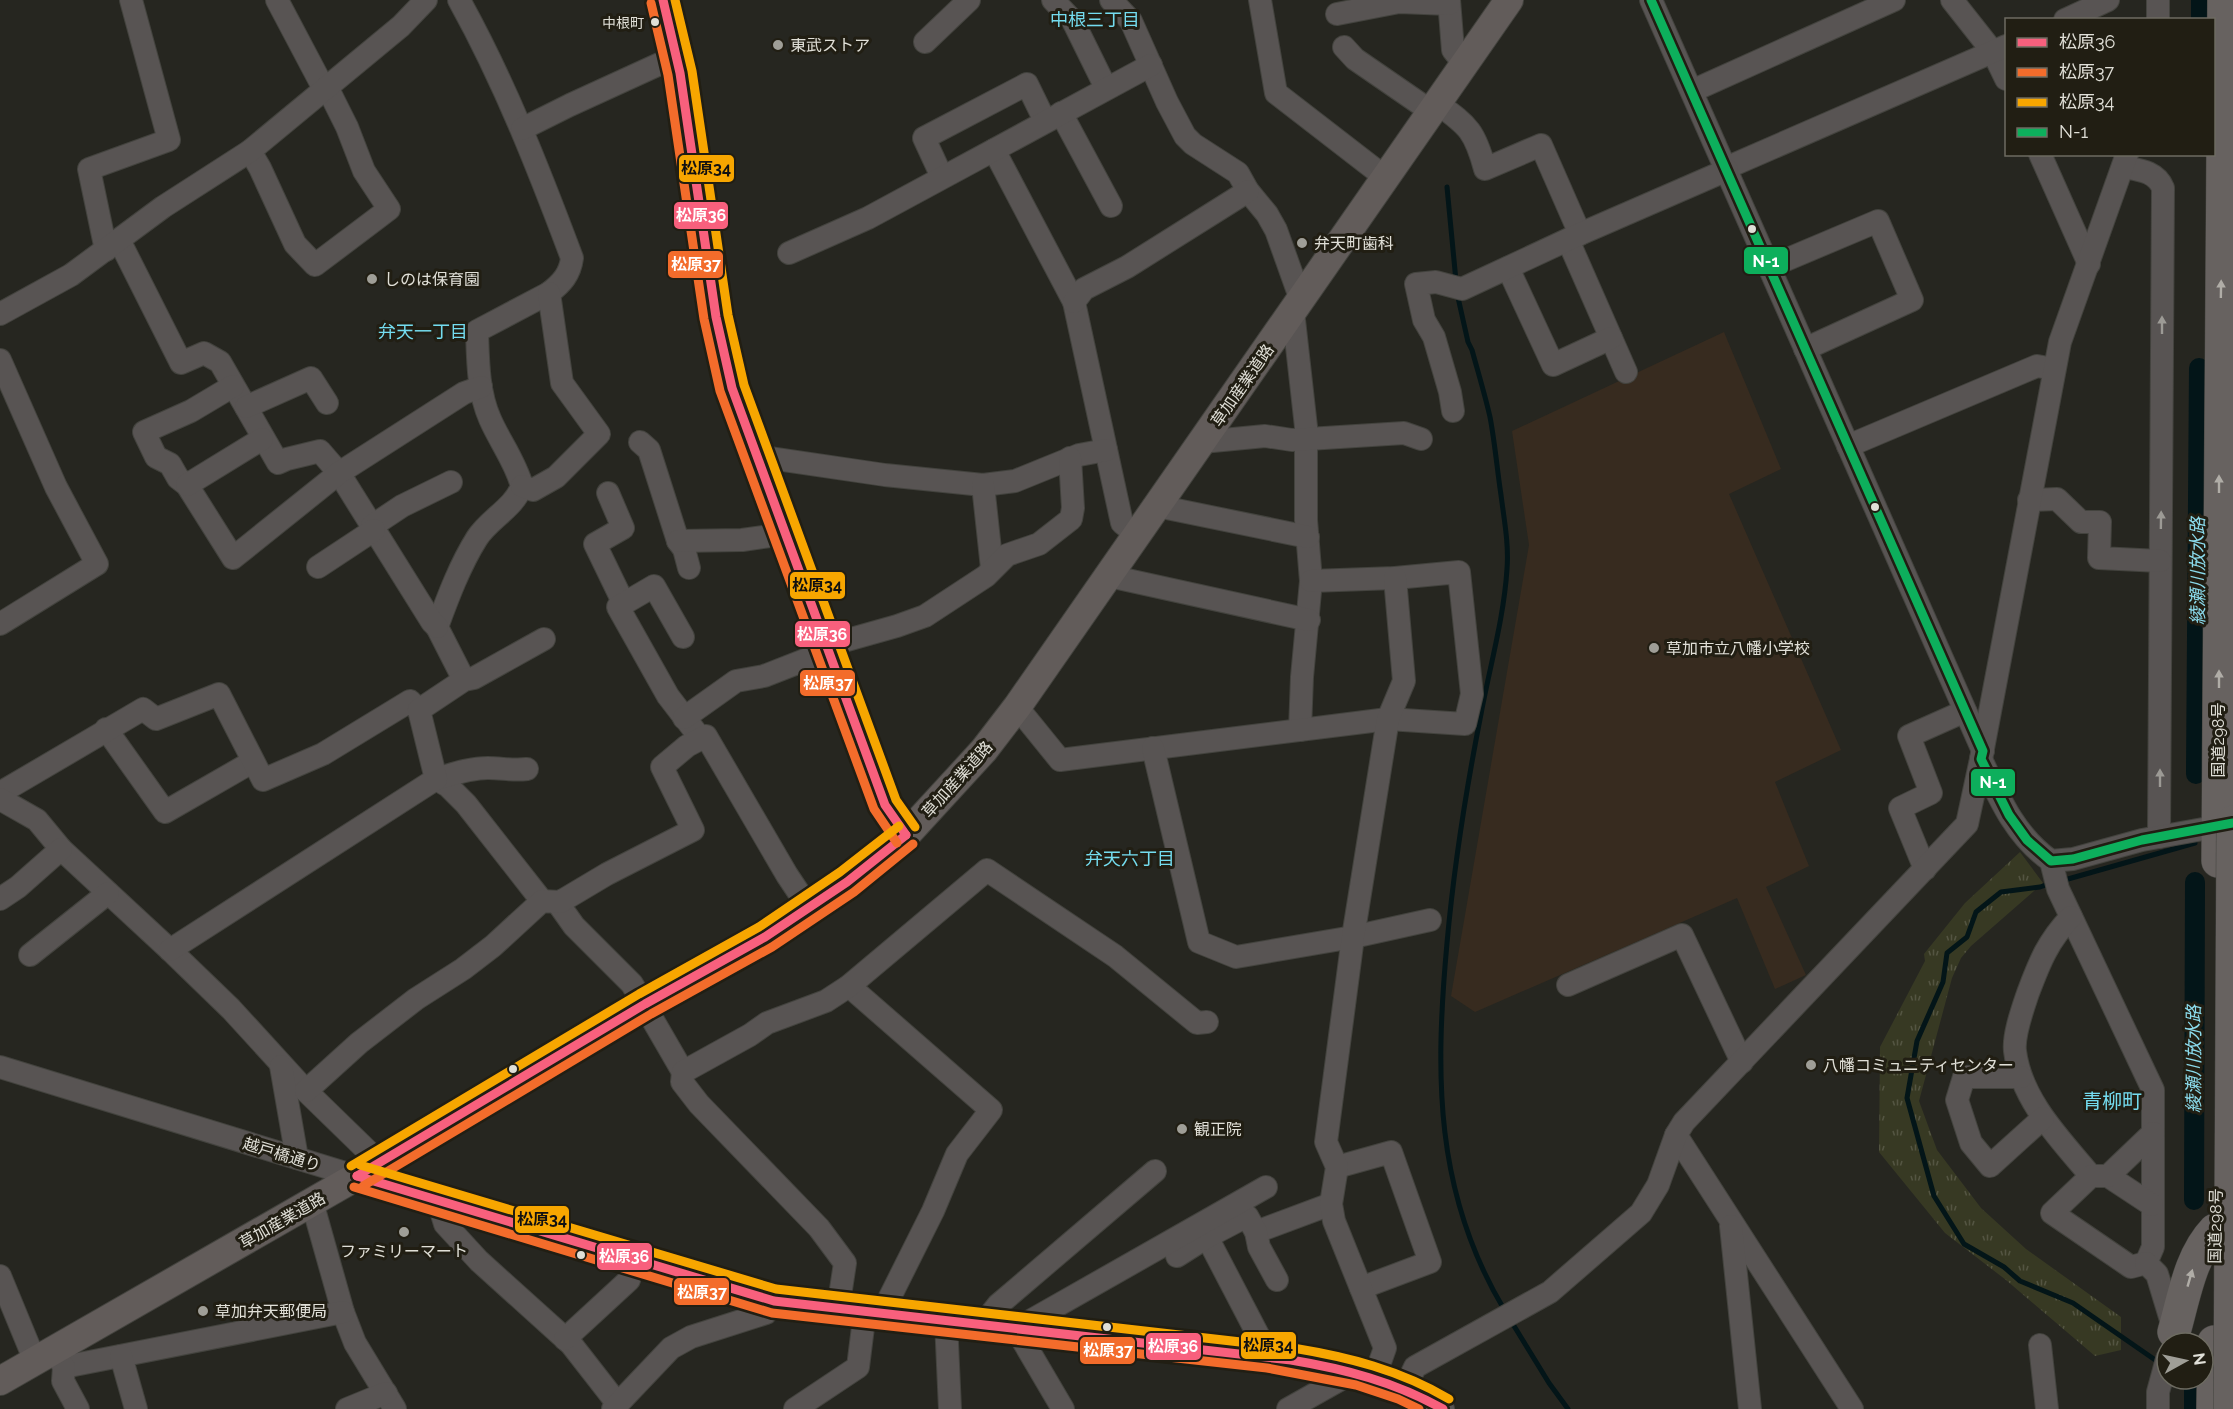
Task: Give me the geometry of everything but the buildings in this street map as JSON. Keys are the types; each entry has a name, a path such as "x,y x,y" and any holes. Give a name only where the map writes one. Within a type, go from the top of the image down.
{"highway":[{"name":"国道298号","path":"2213,1409 2215,1230 2228,824 2224,0"},
{"path":"2228,824 2230,1409"},
{"path":"2175,1331 2194,1262 2205,1240 2215,1230"}],"main road":[{"name":"草加産業道路","path":"0,1381 51,1359 645,1004 765,937 855,876 906,835 984,750 1017,707 1509,0"}],"street":[{"path":"131,0 169,140 89,169 113,245 181,363 204,353 220,362 262,439 278,463 320,451 339,474 437,627 464,680"},
{"path":"250,151 295,244 315,264 389,209 364,171 347,127 277,0"},
{"path":"3,304 43,291 250,151 401,26 426,0"},
{"path":"437,627 477,538 513,502 522,486 517,469 490,419 481,387 477,331 549,293 570,271 572,258 522,129 488,52 459,0"},
{"path":"663,0 677,56 716,317 732,388 885,805 906,835"},
{"path":"925,42 969,0"},
{"path":"1053,0 1073,21 1106,88"},
{"path":"1111,0 1131,21 1185,136 1193,144 1238,173 1267,214 1276,230 1297,305 1307,439 1306,520 1311,581 1302,677 1300,730"},
{"path":"1260,0 1276,93 1386,178"},
{"path":"1651,0 1965,711 2005,811 2025,839 2051,861 2058,890 2153,1089 2153,1247 2146,1263"},
{"path":"1692,91 1894,0"},
{"path":"1952,0 2000,49 2005,70"},
{"path":"2067,12 2108,0"},
{"path":"2158,0 2158,18"},
{"path":"1337,14 1399,2 1449,2 1453,50 1465,65"},
{"path":"1344,47 1354,59 1435,108 1464,122 1477,141 1485,169 1541,145 1611,338 1626,372"},
{"path":"1453,411 1450,392 1434,337 1424,320 1416,284 1436,282 1462,289 1726,169 2000,49"},
{"path":"522,129 677,56"},
{"path":"789,254 868,218 1151,65"},
{"path":"942,177 924,138 1027,84 1053,117 1111,206"},
{"path":"994,150 1074,302 1122,523 1137,535"},
{"path":"2041,156 2089,264"},
{"path":"1405,1388 1415,1367 1550,1292 1641,1213 1658,1185 1676,1135 1684,1122 1967,824 2060,342 2125,161 2159,179 2163,188 2159,837"},
{"path":"1074,302 1083,289 1127,267 1248,190"},
{"path":"1769,267 1878,220 1912,300 1805,349"},
{"path":"1508,268 1553,365 1611,338"},
{"path":"522,486 533,490 556,477 599,434 562,383 549,293"},
{"path":"0,360 57,487 97,564 0,624"},
{"path":"1848,446 2037,366 2054,369"},
{"path":"246,407 311,378 327,403"},
{"path":"233,386 191,411 144,432 156,457 170,464 178,478 188,484 233,558 339,474 464,393 481,387"},
{"path":"1202,442 1266,436 1292,440 1404,433 1421,439"},
{"path":"188,484 262,439"},
{"path":"640,442 649,450 689,568"},
{"path":"756,456 885,475 983,484 1015,481 1070,458 1106,450"},
{"path":"684,718 736,681 764,676 827,649 925,616 986,576 1007,555 1039,543 1071,519 1073,507 1070,458"},
{"path":"318,567 402,506 451,482"},
{"path":"983,484 992,568"},
{"path":"608,493 623,528 594,544 624,604"},
{"path":"2029,500 2057,499 2081,522 2100,522 2099,558 2160,561"},
{"path":"1157,506 1308,537"},
{"path":"678,541 742,540 784,534"},
{"path":"1017,707 1060,760 1388,719 1465,724 1472,694 1459,572 1395,578 1311,581"},
{"path":"1109,576 1309,620"},
{"path":"1374,1379 1385,1348 1334,1221 1331,1204 1337,1167 1326,1142 1353,937 1388,719 1404,681 1395,578"},
{"path":"683,637 654,586 618,607 668,696 684,718 694,742"},
{"path":"419,710 464,680 474,678 544,639"},
{"path":"0,793 143,709 156,719 219,694 263,780 323,754 410,701 419,710 436,779 448,786 466,804 550,902 632,984 683,1072 682,1082 699,1104 819,1228 845,1263 838,1309"},
{"path":"1925,869 1900,808 1930,794 1909,736 1965,711"},
{"path":"106,729 165,812 252,762"},
{"path":"306,1091 359,1043 416,999 463,969 513,928 550,902 693,830 662,767 694,742 706,736 787,875 809,908"},
{"path":"1153,748 1199,942 1236,957 1353,937 1430,920"},
{"path":"170,950 436,779 461,771 486,768 527,770"},
{"path":"0,799 37,820 61,849 231,1009 306,1091 368,1169"},
{"path":"2051,861 2073,859 2159,837 2228,824"},
{"path":"0,899 18,887 61,849"},
{"path":"683,1072 767,1023 826,1001 849,986 987,870 1115,956 1197,1023 1207,1022"},
{"path":"30,955 108,893"},
{"path":"2071,916 2053,936 2038,966 2022,1010 2014,1049 2021,1077 2043,1118 2099,1176 2152,1205"},
{"path":"1568,985 1682,935 1742,1062"},
{"path":"795,1409 858,1367 873,1312 933,1211 957,1154 991,1110 849,986"},
{"path":"281,1066 297,1158"},
{"name":"越戸橋通り","path":"0,1067 297,1158 368,1169 438,1201 774,1301 1269,1356 1314,1363 1405,1388 1443,1409"},
{"path":"2021,1077 1964,1077 1956,1100 1971,1143 1990,1166 2043,1118"},
{"path":"2146,1263 2131,1267 2052,1213 2153,1133"},
{"path":"1676,1135 1852,1409"},
{"path":"1337,1167 1391,1152 1430,1262 1361,1288"},
{"path":"982,1325 998,1305 1155,1171"},
{"path":"1063,1409 1016,1329 1266,1187"},
{"path":"438,1201 445,1224 479,1261 565,1339 615,1406 671,1348 691,1337 766,1313 774,1301"},
{"path":"312,1202 355,1343 390,1401 347,1409"},
{"path":"1256,1232 1331,1204"},
{"path":"1177,1256 1247,1216 1256,1232 1258,1247 1277,1280"},
{"path":"1730,1221 1750,1409"},
{"path":"1207,1237 1269,1356"},
{"path":"565,1339 629,1280 633,1260"},
{"path":"2146,1263 2157,1274 2168,1331"},
{"path":"0,1276 51,1359 78,1409"},
{"path":"51,1359 121,1356 344,1312"},
{"path":"946,1321 950,1409"},
{"path":"2040,1345 2047,1409"},
{"path":"121,1356 135,1409"},
{"path":"1288,1409 1325,1400 1352,1373"},
{"path":"2158,1391 2158,1409"}],"shaded area":[{"name":"草加市立八幡小学校","path":"1724,332 1781,469 1729,494 1841,750 1775,782 1809,866 1766,887 1806,975 1775,989 1737,898 1475,1012 1451,996 1529,545 1512,431"}],"green space":[{"path":"2020,852 2043,883 1971,946 1961,958 1952,978 1919,1101 1937,1150 1981,1208 2026,1249 2121,1317 2121,1350 2095,1356 2006,1280 1945,1233 1879,1152 1880,1047 1925,961 1924,954 1965,903"}],"waterway":[{"name":"綾瀬川放水路","path":"2201,0 2201,18"},
{"path":"1447,187 1456,281"},
{"path":"1457,293 1468,342 1490,417 1505,522 1507,560 1503,605 1470,771 1453,885 1443,992 1441,1086 1452,1178 1464,1222 1482,1267 1505,1311"},
{"name":"綾瀬川放水路","path":"2196,774 2199,368"},
{"path":"2061,881 2195,843"},
{"name":"綾瀬川放水路","path":"2194,1200 2195,882"},
{"path":"2052,883 2040,887 2001,892 1976,912 1967,937 1947,953 1943,982 1917,1041 1907,1098 1934,1196 1964,1244 2004,1267 2020,1281 2073,1303 2155,1360"},
{"path":"1511,1321 1549,1383 1568,1409"},
{"name":"綾瀬川放水路","path":"2194,1391 2194,1409"}],"transit line":[{"name":"松原36","path":"663,0 680,73 716,317 732,388 885,805 906,835"},
{"name":"松原34","path":"675,0 692,71 728,315 744,385 896,800 915,827"},
{"name":"N-1","path":"1651,0 1983,751 1981,759 2009,815 2027,840 2051,861 2073,859 2142,840 2233,823"},
{"name":"松原37","path":"651,3 668,75 704,319 720,391 874,809 897,843"},
{"name":"松原34","path":"351,1166 639,994 759,927 840,872 899,826"},
{"name":"松原36","path":"357,1176 645,1004 765,937 847,882 906,835"},
{"name":"松原37","path":"363,1186 651,1014 772,947 854,892 913,844"},
{"name":"松原34","path":"360,1165 776,1289 1293,1348 1393,1372 1449,1399"},
{"name":"松原36","path":"357,1176 774,1301 1291,1360 1331,1368 1388,1384 1443,1409"},
{"name":"松原37","path":"354,1187 772,1313 1267,1368 1356,1385 1398,1399 1419,1409"}],"place":[{"name":"中根町","path":"655,22"},
{"name":"東武ストア","path":"778,45"},
{"name":"弁天町歯科","path":"1302,243"},
{"name":"しのは保育園","path":"372,279"},
{"name":"草加市立八幡小学校","path":"1654,648"},
{"name":"八幡コミュニティセンター","path":"1811,1065"},
{"name":"観正院","path":"1182,1129"},
{"name":"ファミリーマート","path":"404,1232"},
{"name":"草加弁天郵便局","path":"203,1311"}],"district":[{"name":"中根三丁目","path":"1095,20"},
{"name":"弁天一丁目","path":"423,332"},
{"name":"弁天六丁目","path":"1130,859"},
{"name":"青柳町","path":"2112,1101"}]}
